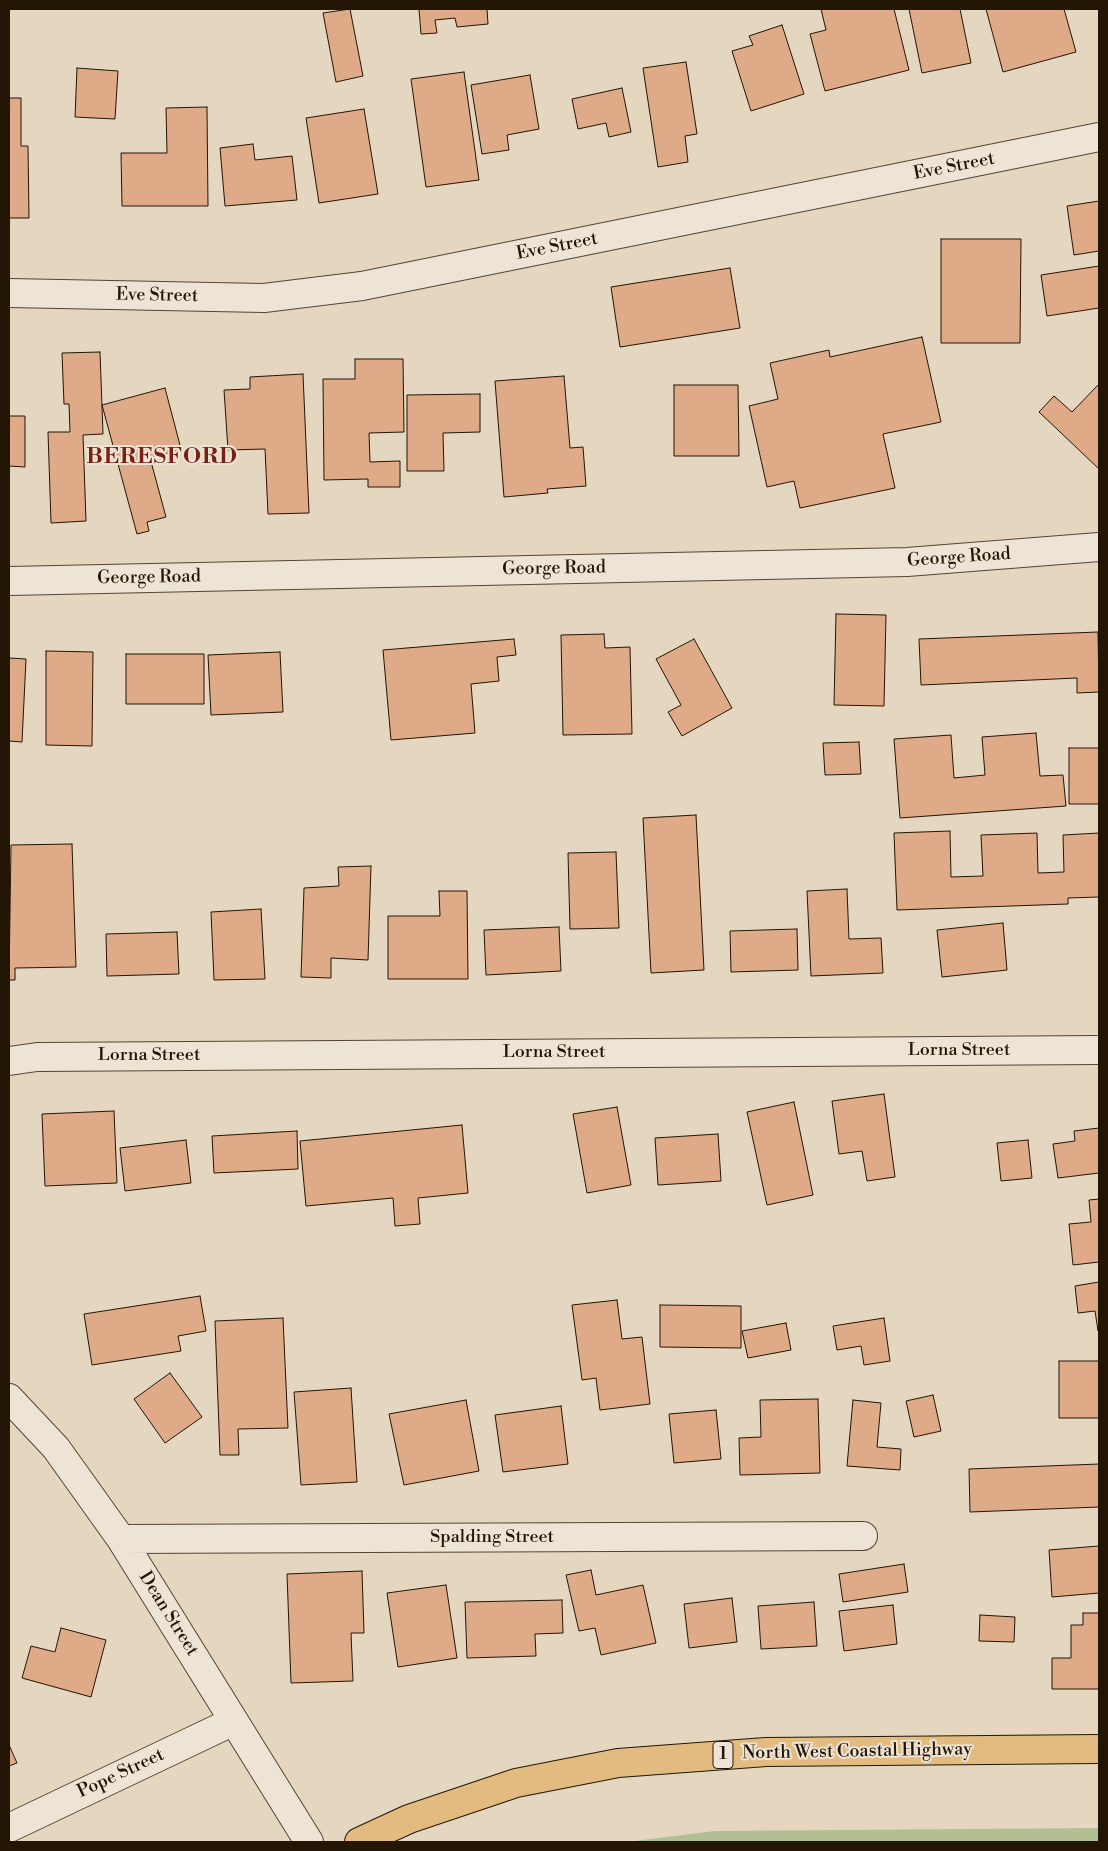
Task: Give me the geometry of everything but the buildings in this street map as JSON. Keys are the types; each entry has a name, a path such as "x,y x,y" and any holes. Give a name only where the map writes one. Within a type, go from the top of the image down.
{"highway":[{"name":"North West Coastal Highway","path":"359,1842 409,1819 516,1783 618,1763 766,1752 1099,1749"}],"street":[{"name":"Eve Street","path":"9,293 264,298 362,286 1099,138"},
{"name":"George Road","path":"9,580 907,562 1099,547"},
{"name":"Lorna Street","path":"9,1061 47,1056 1099,1050"},
{"name":"Dean Street","path":"9,1398 56,1448 121,1539 309,1842"},
{"name":"Spalding Street","path":"121,1539 863,1536"},
{"name":"Pope Street","path":"9,1828 234,1721"}],"green space":[{"path":"1099,1828 1099,1842 627,1842 715,1831"}],"district":[{"name":"BERESFORD","path":"162,458"}]}
